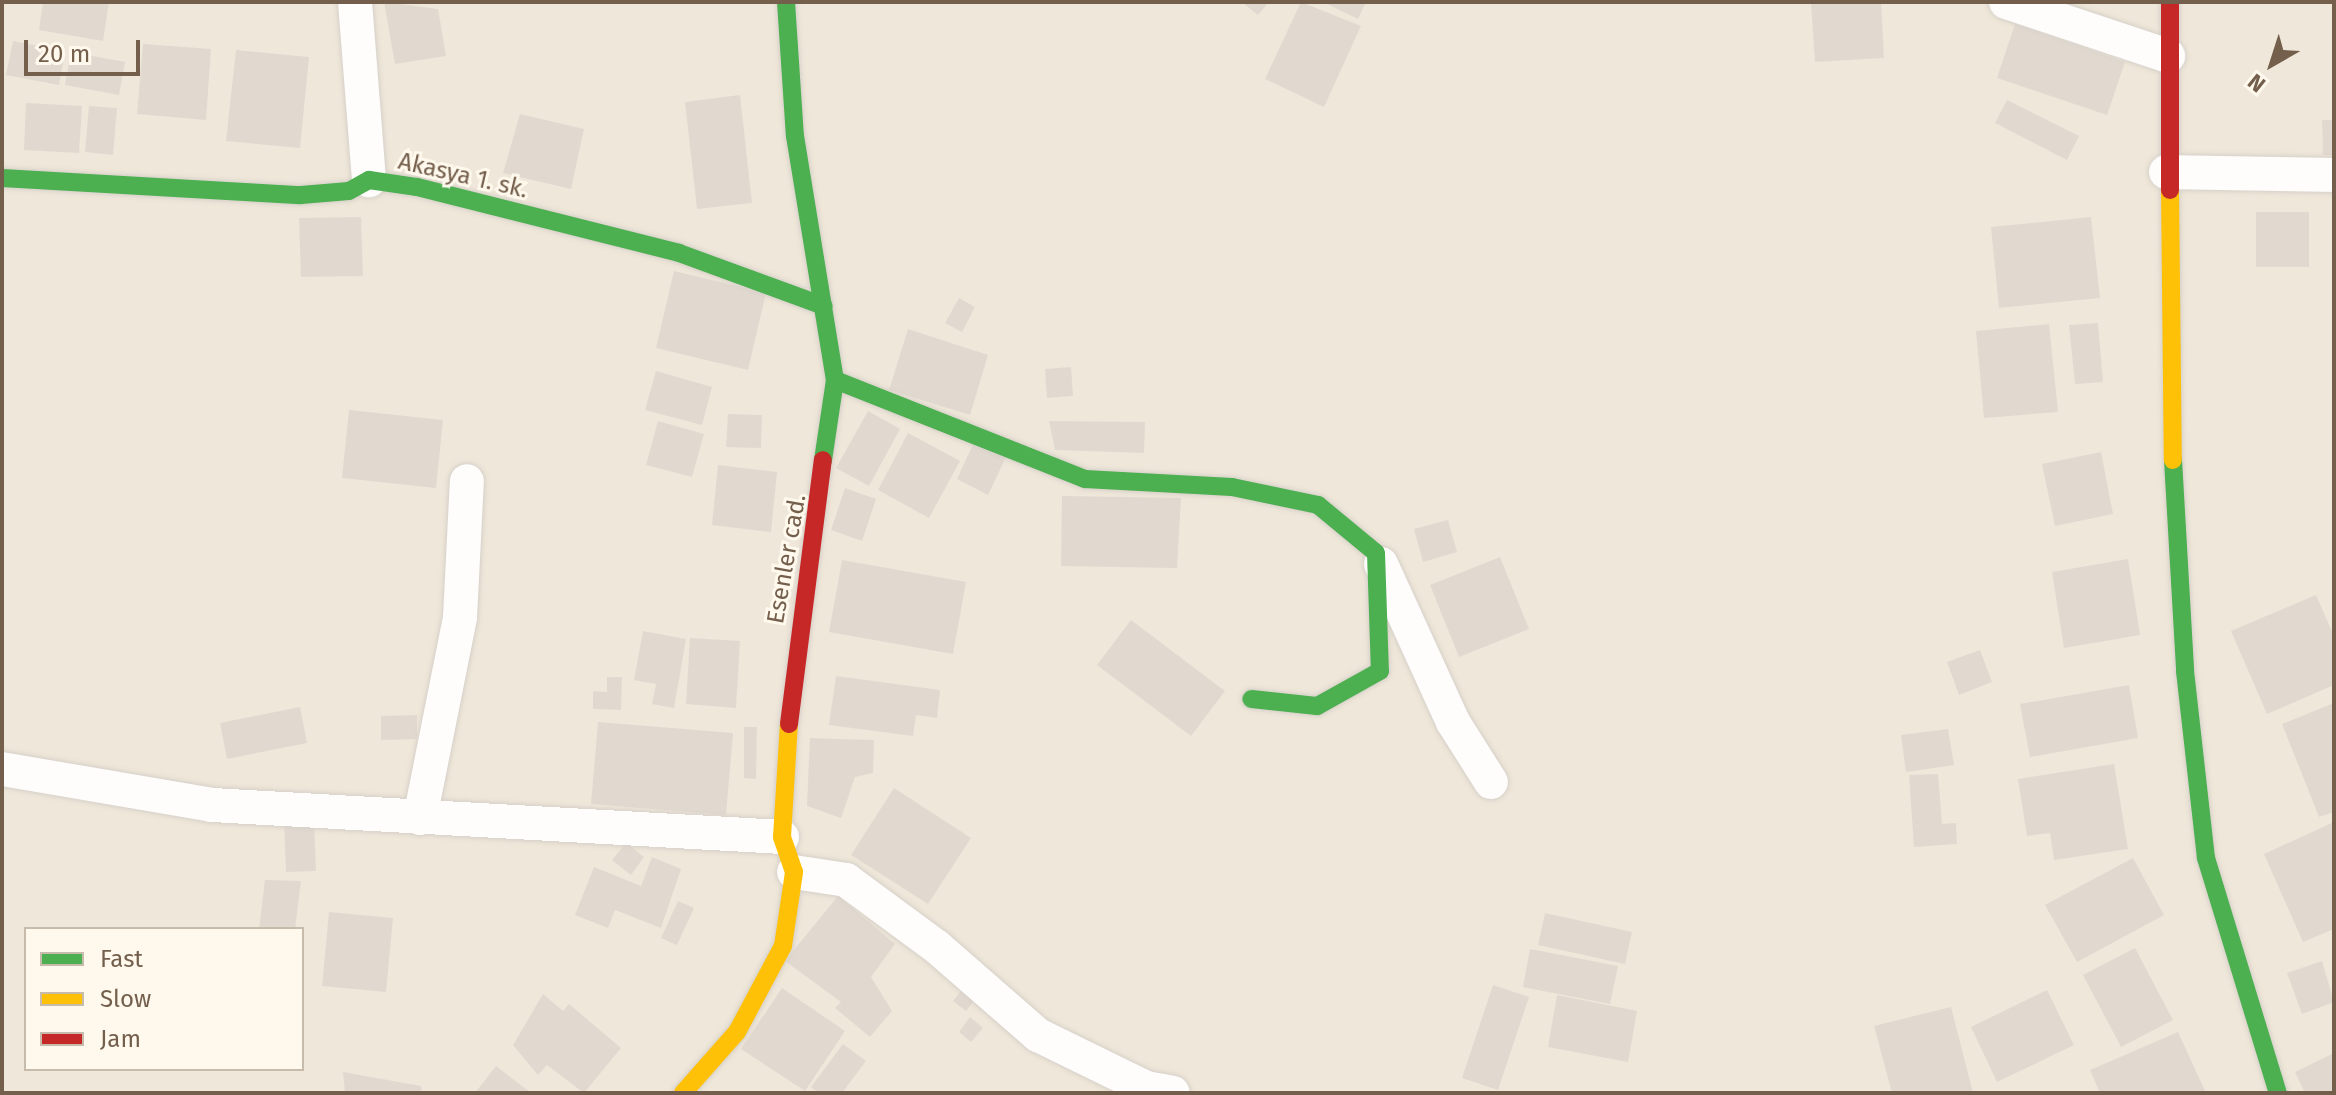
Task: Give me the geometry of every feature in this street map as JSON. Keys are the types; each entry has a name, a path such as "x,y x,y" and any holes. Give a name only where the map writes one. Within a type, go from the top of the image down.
{"street":[{"path":"355,2 369,180"},
{"name":"Esenler cad.","path":"683,1093 737,1032 783,946 794,872 782,837 793,671 835,380 795,136 786,2"},
{"path":"2006,2 2168,56"},
{"path":"2170,2 2166,172 2184,656 2206,858 2278,1093"},
{"path":"2166,172 2334,175"},
{"name":"Akasya 1. sk.","path":"2,178 34,184 301,195 349,191 369,180 679,253 824,306"},
{"path":"835,380 1085,479 1232,487 1318,505 1376,553 1453,722 1491,782"},
{"path":"420,818 460,617 467,481"},
{"path":"1251,699 1317,706 1380,671 1376,553"},
{"path":"2,769 212,805 782,837"},
{"path":"794,872 846,880 937,947 1038,1035 1146,1088 1173,1093"}],"shaded area":[{"path":"2,2 2334,2 2334,1093 2,1093"}],"building":[{"path":"43,2 109,2 103,41 39,30"},
{"path":"384,2 438,9 446,56 395,64"},
{"path":"1242,2 1269,2 1258,15"},
{"path":"1301,2 1361,26 1324,107 1265,79"},
{"path":"1323,2 1366,2 1358,19"},
{"path":"1811,2 1881,2 1884,58 1815,62"},
{"path":"2015,24 2125,62 2107,115 1997,78"},
{"path":"13,41 65,51 59,85 6,75"},
{"path":"143,44 211,49 206,120 137,114"},
{"path":"236,50 309,57 300,148 226,141"},
{"path":"71,52 125,62 119,95 65,85"},
{"path":"740,95 752,203 697,209 685,102"},
{"path":"2007,100 2079,136 2067,160 1995,123"},
{"path":"26,103 82,106 79,153 24,150"},
{"path":"89,106 117,108 113,155 85,152"},
{"path":"520,114 584,129 571,189 503,173"},
{"path":"2322,120 2334,120 2334,155 2323,155"},
{"path":"2256,212 2309,212 2309,267 2256,267"},
{"path":"361,217 363,276 301,277 299,218"},
{"path":"2091,217 2100,298 1999,308 1991,227"},
{"path":"674,271 766,293 748,370 656,348"},
{"path":"959,298 975,307 962,332 945,323"},
{"path":"2098,323 2103,382 2075,384 2069,325"},
{"path":"2049,324 2058,412 1984,418 1976,331"},
{"path":"908,329 988,355 970,415 889,390"},
{"path":"1071,367 1073,396 1047,398 1045,369"},
{"path":"656,371 712,387 702,425 645,410"},
{"path":"349,410 443,420 436,488 342,478"},
{"path":"868,411 900,429 869,486 836,468"},
{"path":"728,414 762,415 761,448 726,447"},
{"path":"658,421 704,434 692,477 646,465"},
{"path":"1049,421 1145,422 1144,453 1055,450"},
{"path":"908,433 960,461 929,518 878,490"},
{"path":"975,440 1007,455 988,495 957,479"},
{"path":"2101,452 2113,514 2055,526 2042,464"},
{"path":"718,465 777,472 771,532 712,525"},
{"path":"845,488 876,499 862,541 831,530"},
{"path":"1062,496 1181,498 1177,568 1061,566"},
{"path":"1448,520 1457,552 1423,562 1414,529"},
{"path":"1500,557 1529,629 1459,657 1430,585"},
{"path":"2128,559 2140,635 2064,648 2052,572"},
{"path":"842,560 966,582 953,654 829,632"},
{"path":"2316,595 2334,636 2334,685 2267,714 2231,631"},
{"path":"1131,620 1225,691 1191,736 1097,665"},
{"path":"643,631 686,639 674,708 652,704 656,684 634,680"},
{"path":"690,638 740,641 736,708 686,704"},
{"path":"1980,650 1992,682 1959,695 1947,662"},
{"path":"836,676 940,690 937,718 916,715 913,736 829,725"},
{"path":"607,677 622,677 621,710 593,709 593,691 607,692"},
{"path":"2129,685 2138,738 2030,757 2020,704"},
{"path":"2334,703 2334,812 2319,817 2282,724"},
{"path":"300,707 307,743 227,759 220,723"},
{"path":"417,715 417,739 381,740 381,716"},
{"path":"598,722 733,733 726,815 591,804"},
{"path":"744,727 757,727 756,779 744,778"},
{"path":"1948,729 1954,765 1906,772 1901,735"},
{"path":"810,738 874,740 873,773 855,777 841,818 807,806"},
{"path":"2114,764 2128,849 2054,860 2050,833 2027,836 2018,779"},
{"path":"1938,774 1942,824 1956,823 1957,844 1914,847 1909,775"},
{"path":"894,788 971,838 928,904 851,855"},
{"path":"314,821 316,871 286,872 284,822"},
{"path":"2334,822 2334,929 2303,942 2264,854"},
{"path":"626,843 644,857 631,875 612,860"},
{"path":"652,857 681,869 661,928 615,910 608,928 575,915 594,867 641,886"},
{"path":"2133,858 2164,915 2077,962 2045,905"},
{"path":"265,880 301,881 295,927 259,927"},
{"path":"838,896 895,944 871,977 892,1011 870,1037 835,1008 841,1002 785,961"},
{"path":"678,901 694,908 677,945 661,938"},
{"path":"329,912 393,918 386,992 322,986"},
{"path":"1545,913 1632,932 1625,964 1538,945"},
{"path":"2135,948 2173,1020 2121,1047 2083,975"},
{"path":"1530,949 1618,966 1610,1004 1523,987"},
{"path":"2322,961 2334,1002 2302,1014 2287,973"},
{"path":"1493,985 1529,997 1498,1090 1462,1078"},
{"path":"965,986 978,996 966,1011 953,1001"},
{"path":"782,988 845,1031 805,1091 741,1049"},
{"path":"2047,990 2074,1045 1997,1082 1971,1027"},
{"path":"543,994 563,1011 569,1004 621,1048 584,1093 547,1065 538,1075 513,1045"},
{"path":"1557,995 1637,1011 1628,1062 1548,1047"},
{"path":"1951,1007 1973,1093 1892,1093 1874,1026"},
{"path":"970,1017 983,1028 971,1042 959,1032"},
{"path":"2178,1032 2206,1093 2100,1093 2090,1070"},
{"path":"843,1044 866,1061 842,1093 819,1093 811,1087"},
{"path":"2334,1053 2334,1093 2305,1093 2295,1072"},
{"path":"496,1066 531,1093 475,1093"},
{"path":"343,1072 421,1086 422,1093 345,1093"}],"traffic: fast":[{"path":"786,2 795,136 835,380 823,460"},
{"path":"2,178 301,195 349,191 369,180 417,187 679,253 824,306"},
{"path":"835,380 1085,479 1232,487 1318,505 1376,553 1380,671 1317,706 1251,699"},
{"path":"2173,460 2185,671 2206,858 2278,1093"}],"traffic: slow":[{"path":"2170,190 2173,460"},
{"path":"683,1093 737,1032 783,946 794,872 782,837 789,724"}],"traffic: jam":[{"path":"2170,2 2170,190"},
{"path":"789,724 823,460"}]}
